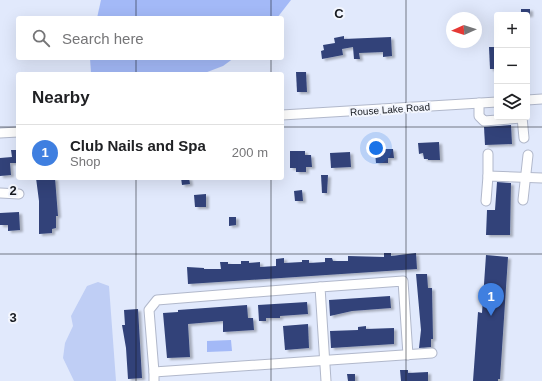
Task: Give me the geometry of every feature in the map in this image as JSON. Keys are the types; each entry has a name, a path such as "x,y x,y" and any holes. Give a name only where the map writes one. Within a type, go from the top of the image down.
{"street":[{"path":"530,100 542,99"},
{"name":"Rouse Lake Road","path":"284,115 494,102"},
{"path":"479,103 480,116 484,121 494,120"},
{"path":"522,120 524,138"},
{"path":"0,133 16,132"},
{"path":"486,201 488,154"},
{"path":"523,200 528,155"},
{"path":"488,176 542,178"},
{"path":"0,193 19,194"},
{"path":"408,355 403,281 157,300 149,310 154,377 325,360 408,355 432,353"},
{"path":"320,287 326,381"}],"shaded area":[{"path":"101,0 291,0 279,16 97,16"},
{"path":"90,60 231,60 223,66 207,72 91,72"},
{"path":"98,282 109,286 116,381 74,381 63,358 65,343 73,326 71,316 87,286"},
{"path":"231,340 232,351 207,352 207,341"}],"building":[{"path":"521,9 530,9 530,12 521,12"},
{"path":"344,36 344,39 391,37 392,56 383,57 383,52 359,53 360,59 354,59 353,47 342,49 343,55 322,59 321,51 324,50 323,45 335,43 334,38"},
{"path":"489,47 494,47 494,69 490,69"},
{"path":"296,72 306,72 307,92 297,92"},
{"path":"511,125 512,144 485,145 484,127"},
{"path":"380,141 381,149 393,149 394,158 388,158 388,163 376,163 374,142"},
{"path":"439,142 440,160 424,159 423,153 419,154 418,143"},
{"path":"11,150 16,150 16,163 10,163 11,175 0,176 0,158 12,157"},
{"path":"290,151 305,151 305,155 311,155 312,167 306,167 306,172 296,172 296,168 290,168"},
{"path":"350,152 351,167 331,168 330,153"},
{"path":"321,175 328,175 327,193 322,193"},
{"path":"36,180 55,180 58,216 56,216 56,228 52,229 52,233 39,234 39,201"},
{"path":"181,180 189,180 190,184 182,185"},
{"path":"497,182 511,183 510,235 486,235 487,210 495,210"},
{"path":"302,190 303,201 295,201 294,191"},
{"path":"206,194 206,207 195,207 194,195"},
{"path":"19,212 20,230 8,231 8,225 0,225 0,213"},
{"path":"229,217 236,217 236,225 229,226"},
{"path":"384,253 391,253 391,256 416,253 417,269 188,284 187,267 221,269 220,262 228,262 228,264 241,264 241,261 249,261 249,263 260,262 260,267 276,266 276,259 284,258 284,263 302,262 302,260 309,260 309,263 325,262 325,258 332,258 333,261 348,261 348,256 384,257"},
{"path":"486,255 508,257 500,379 498,379 498,381 473,381 478,312 482,313"},
{"path":"416,274 427,274 428,288 432,288 433,339 431,339 431,347 419,348 421,330"},
{"path":"390,296 391,308 352,311 330,316 329,300"},
{"path":"307,302 308,314 280,316 280,318 266,318 266,321 259,321 258,305"},
{"path":"247,305 248,318 253,318 254,330 223,332 223,321 188,324 190,357 167,358 163,313 178,312 178,310"},
{"path":"138,309 142,378 128,379 126,348 122,325 125,325 124,310"},
{"path":"308,324 309,348 285,350 283,326"},
{"path":"366,326 366,329 394,328 394,344 331,348 330,331 358,330 358,327"},
{"path":"400,370 408,370 408,373 428,372 428,381 401,381"},
{"path":"347,374 355,374 355,381 348,381"}],"place":[{"name":"Club Nails and Spa","path":"491,316"}]}
